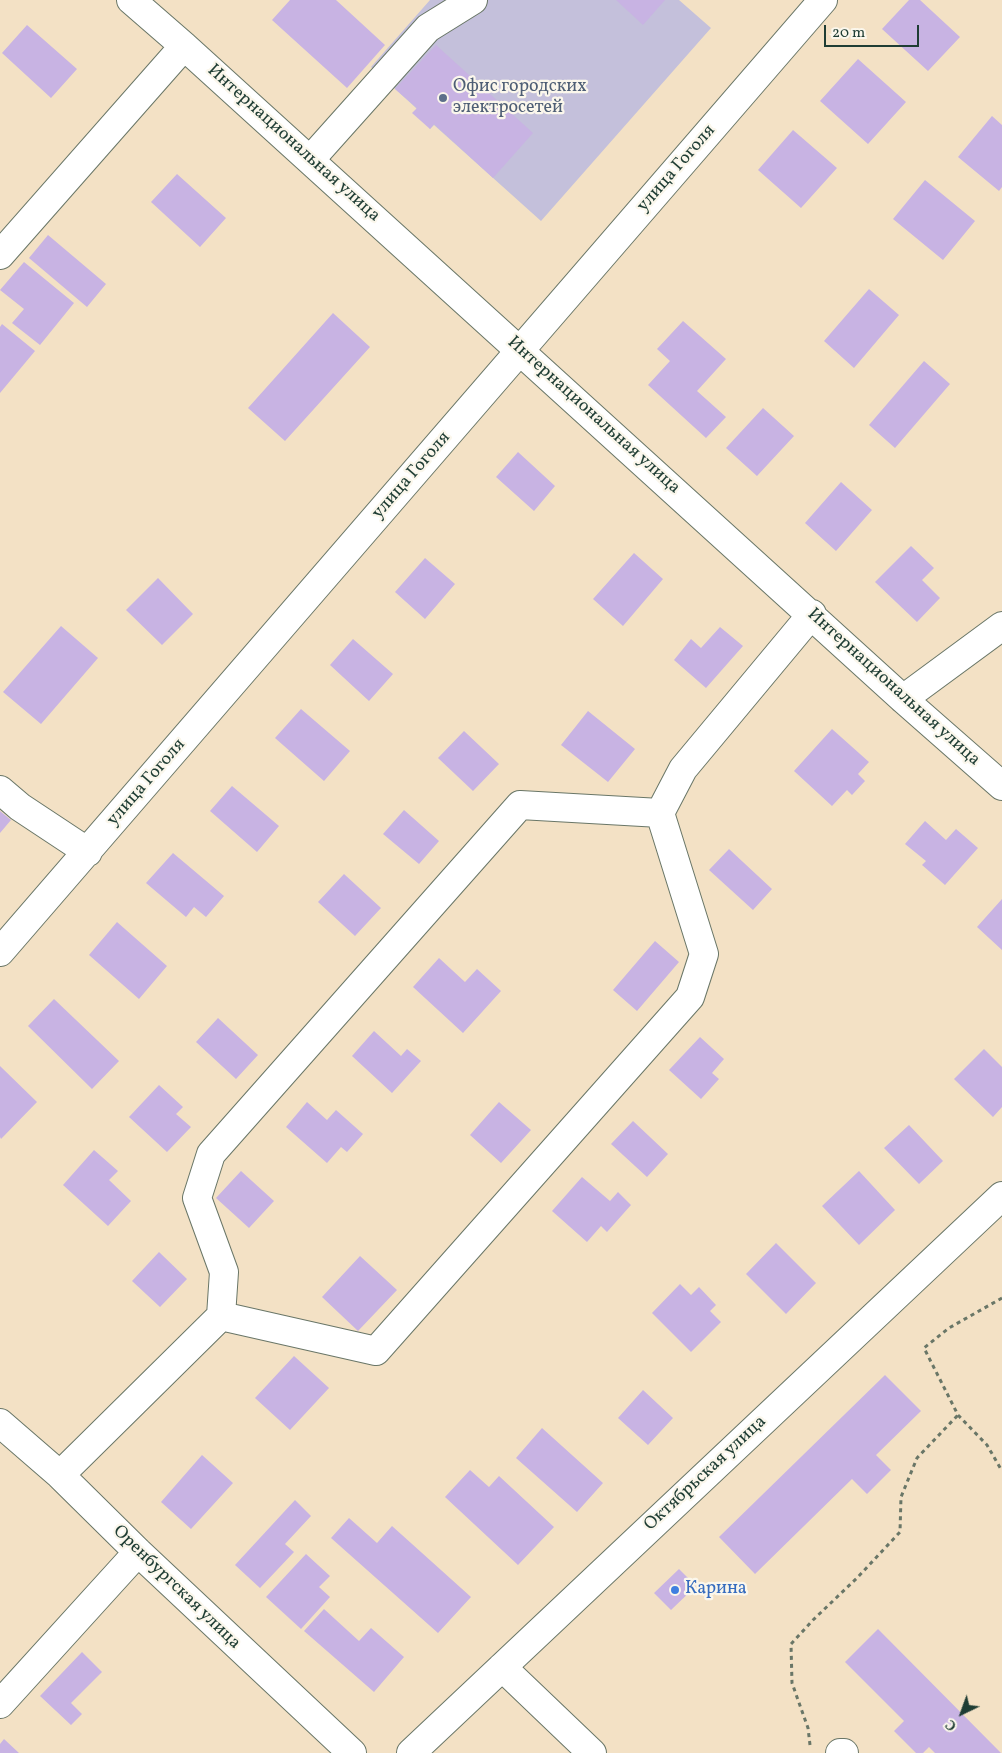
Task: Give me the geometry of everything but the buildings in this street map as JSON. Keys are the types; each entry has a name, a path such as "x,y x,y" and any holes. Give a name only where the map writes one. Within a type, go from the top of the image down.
{"street":[{"name":"Интернациональная улица","path":"130,0 184,46 812,614 903,699 1002,786"},
{"path":"310,160 428,28 472,0"},
{"name":"улица Гоголя","path":"0,952 824,0"},
{"path":"0,255 184,46"},
{"path":"221,1316 376,1351 690,997 704,954 660,813 683,769 812,614"},
{"path":"903,699 1002,626"},
{"path":"0,790 20,807 88,852"},
{"path":"60,1475 221,1316 224,1272 197,1198 211,1154 520,804 660,813"},
{"name":"Октябрьская улица","path":"411,1753 1002,1196"},
{"name":"Оренбургская улица","path":"0,1424 60,1475 138,1552 352,1753"},
{"path":"0,1704 138,1552"},
{"path":"502,1667 592,1753"}],"path":[{"path":"1002,1298 949,1328 924,1348 958,1415 987,1445 1002,1471"},
{"path":"811,1753 808,1728 792,1683 791,1644 900,1532 901,1497 918,1458 958,1415"}],"shaded area":[{"path":"430,0 679,0 711,28 541,221 434,125 430,129 416,108 371,67"}],"place":[{"name":"Офис городских электросетей","path":"443,98"},
{"name":"Карина","path":"675,1590"}]}
